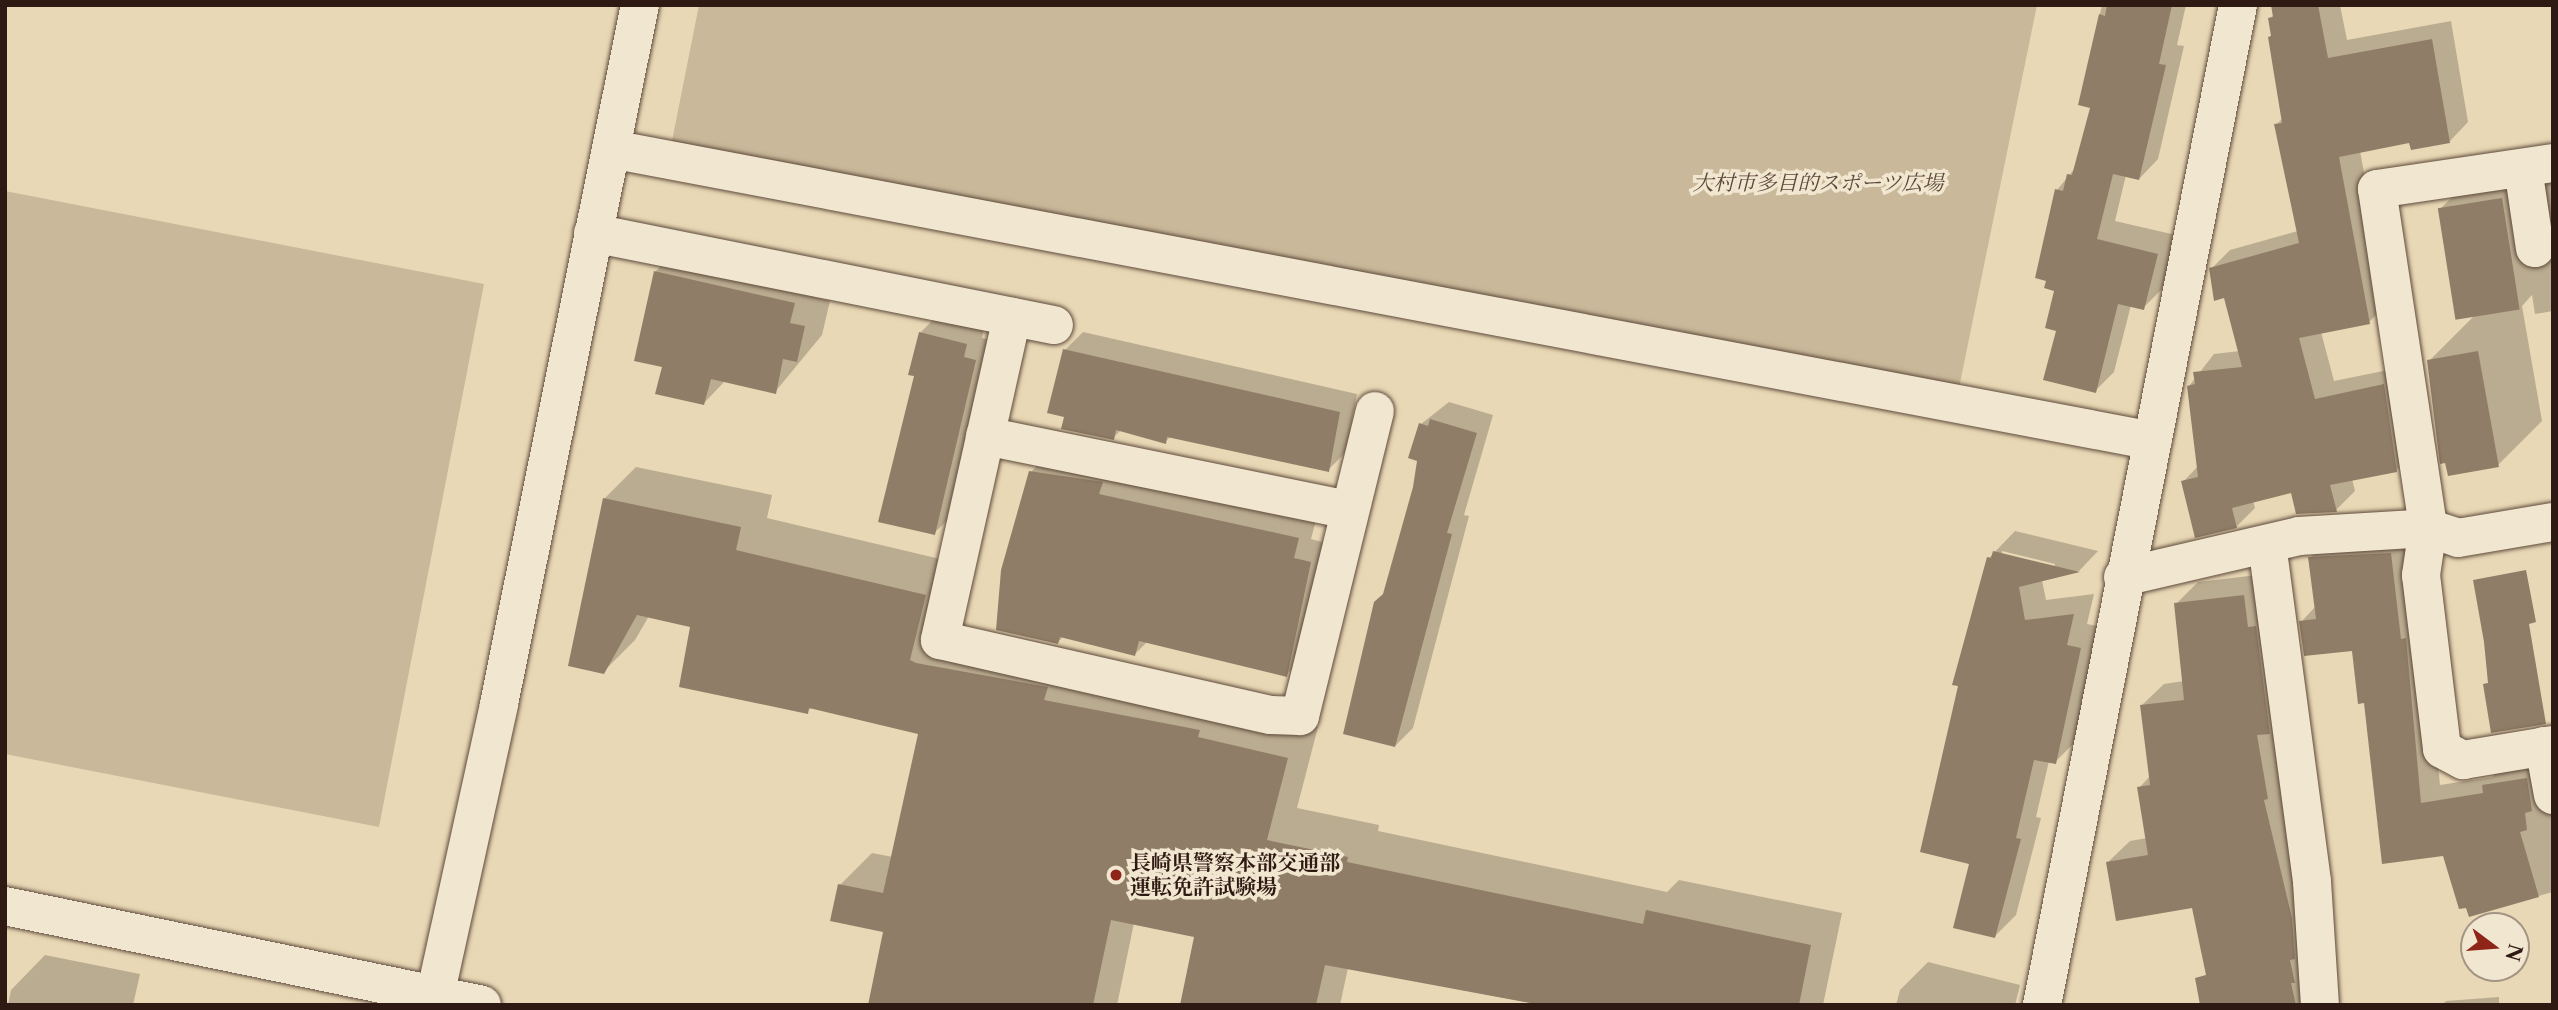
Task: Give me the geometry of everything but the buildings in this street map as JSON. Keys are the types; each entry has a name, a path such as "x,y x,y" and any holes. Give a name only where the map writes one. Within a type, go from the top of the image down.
{"street":[{"path":"434,1000 499,704 640,5"},
{"path":"2042,1005 2123,577 2238,5"},
{"path":"611,149 2152,441"},
{"path":"2535,248 2538,165 2377,189 2428,528 2421,575 2442,749 2463,760 2549,746 2553,795"},
{"path":"593,233 1054,326"},
{"path":"1012,317 940,640 1271,715 1300,716 1375,411"},
{"path":"985,436 1349,510"},
{"path":"2123,577 2299,536 2428,528 2458,538 2553,522"},
{"path":"2267,544 2312,882 2320,1005"},
{"path":"5,906 434,1000 482,1005"}],"green space":[{"name":"大村市多目的スポーツ広場","path":"699,5 2037,5 1958,393 672,141"},
{"path":"5,191 484,284 379,827 5,754"}],"place":[{"name":"長崎県警察本部交通部 運転免許試験場","path":"1116,875"}]}
